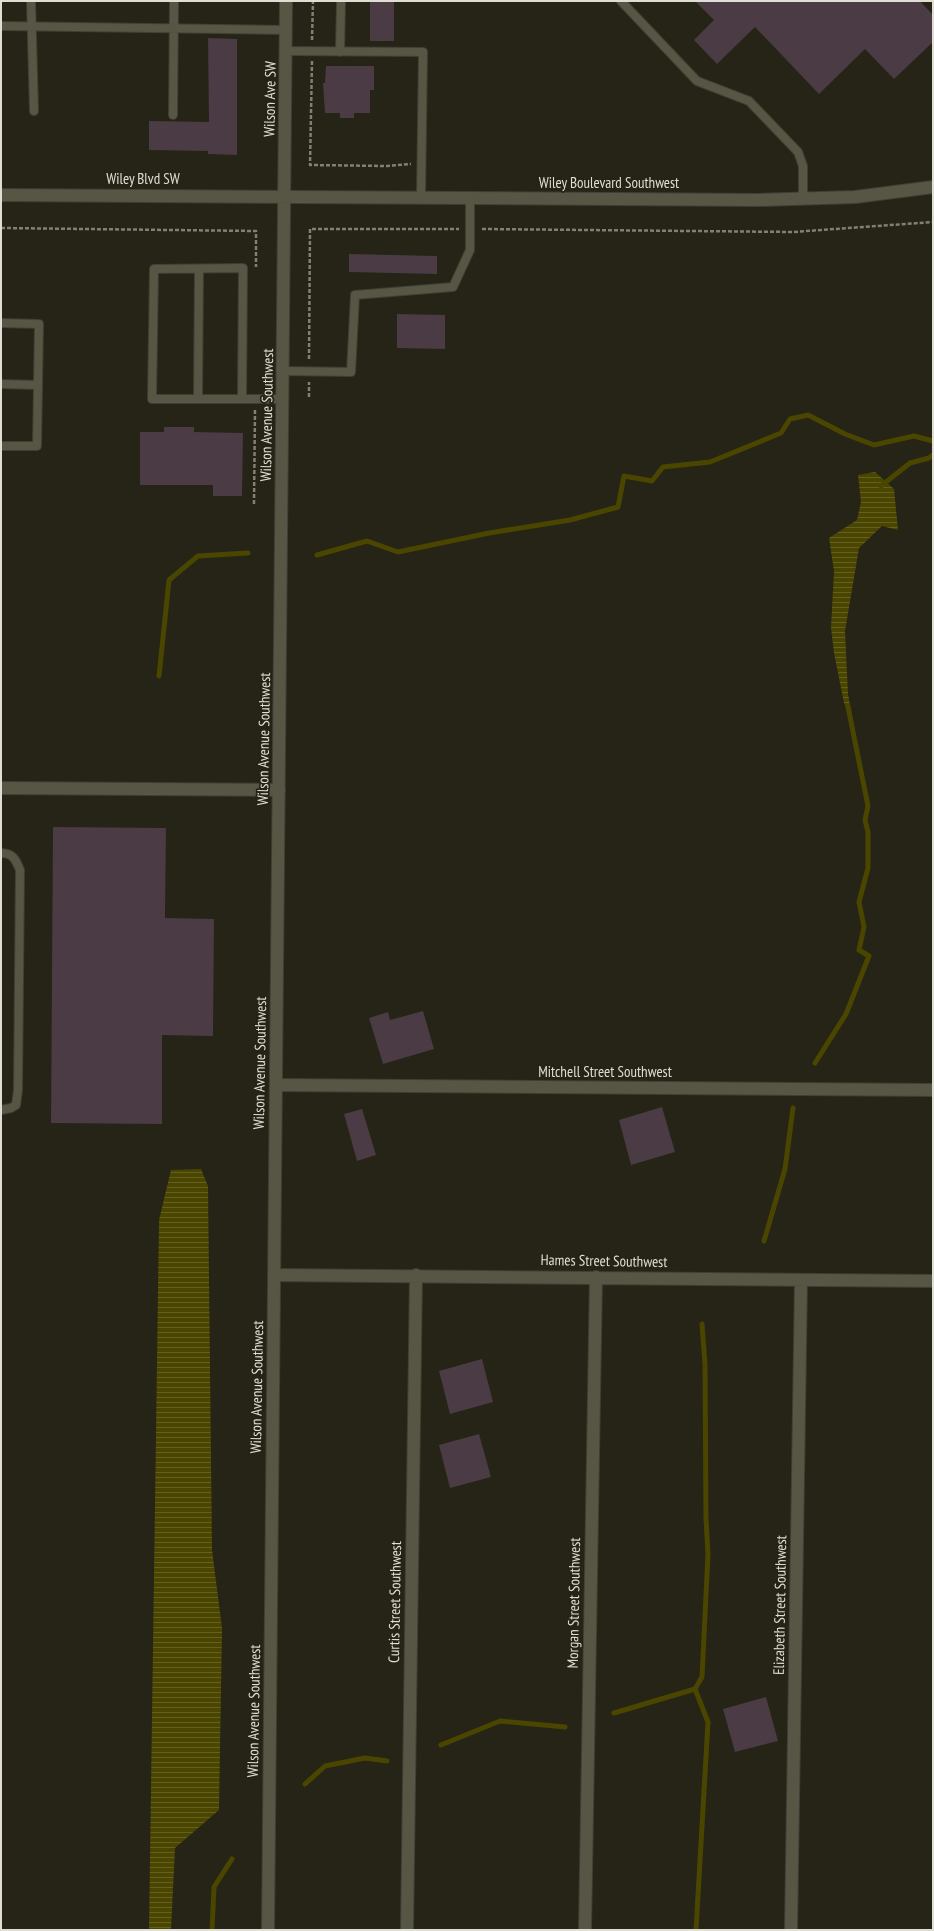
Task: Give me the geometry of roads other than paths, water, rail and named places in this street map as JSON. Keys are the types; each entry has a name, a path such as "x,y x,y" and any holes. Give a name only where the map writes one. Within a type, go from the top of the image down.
{"street":[{"name":"Wilson Ave SW","path":"285,196 286,1"},
{"name":"Wiley Boulevard Southwest","path":"285,196 758,200 855,197 933,187"},
{"name":"Wiley Blvd SW","path":"1,194 285,196"},
{"name":"Wilson Avenue Southwest","path":"268,1930 285,196"},
{"path":"1,788 279,790"},
{"name":"Mitchell Street Southwest","path":"276,1085 933,1090"},
{"name":"Hames Street Southwest","path":"274,1275 416,1275 933,1281"},
{"name":"Curtis Street Southwest","path":"407,1930 416,1275"},
{"name":"Morgan Street Southwest","path":"585,1930 596,1277"},
{"name":"Elizabeth Street Southwest","path":"791,1930 801,1280"}],"lane":[{"path":"31,1 34,111"},
{"path":"173,115 174,1"},
{"path":"340,52 341,1"},
{"path":"622,1 697,81 749,101 798,152 803,166 804,198"},
{"path":"1,26 286,30"},
{"path":"286,52 424,52 421,197"},
{"path":"283,371 351,372 355,295 453,287 470,250 470,198"},
{"path":"242,399 243,268 154,268 152,399 198,399 242,399 283,399"},
{"path":"198,399 199,269"},
{"path":"1,323 39,324 37,446 1,446"},
{"path":"1,384 38,385"},
{"path":"1,853 7,853 16,858 20,870 20,878 18,1090 16,1105 11,1108 1,1110"}],"waterway":[{"path":"317,555 367,541 398,552 489,533 570,520 618,507 624,476 652,481 663,467 710,462 781,433 790,419 808,415 845,434 874,445 914,436 933,441"},
{"path":"881,486 910,463 929,458 933,455"},
{"path":"159,676 169,580 198,556 248,553"},
{"path":"815,1063 846,1014 869,956 859,950 864,927 859,902 868,868 868,832 865,820 868,806 848,707"},
{"path":"764,1241 785,1169 793,1108"},
{"path":"614,1713 695,1689 702,1677 708,1554 706,1519 705,1364 702,1324"},
{"path":"695,1689 708,1722 696,1930"},
{"path":"441,1745 500,1721 565,1727"},
{"path":"305,1784 325,1766 365,1758 387,1761"},
{"path":"212,1930 214,1887 232,1859"}]}
